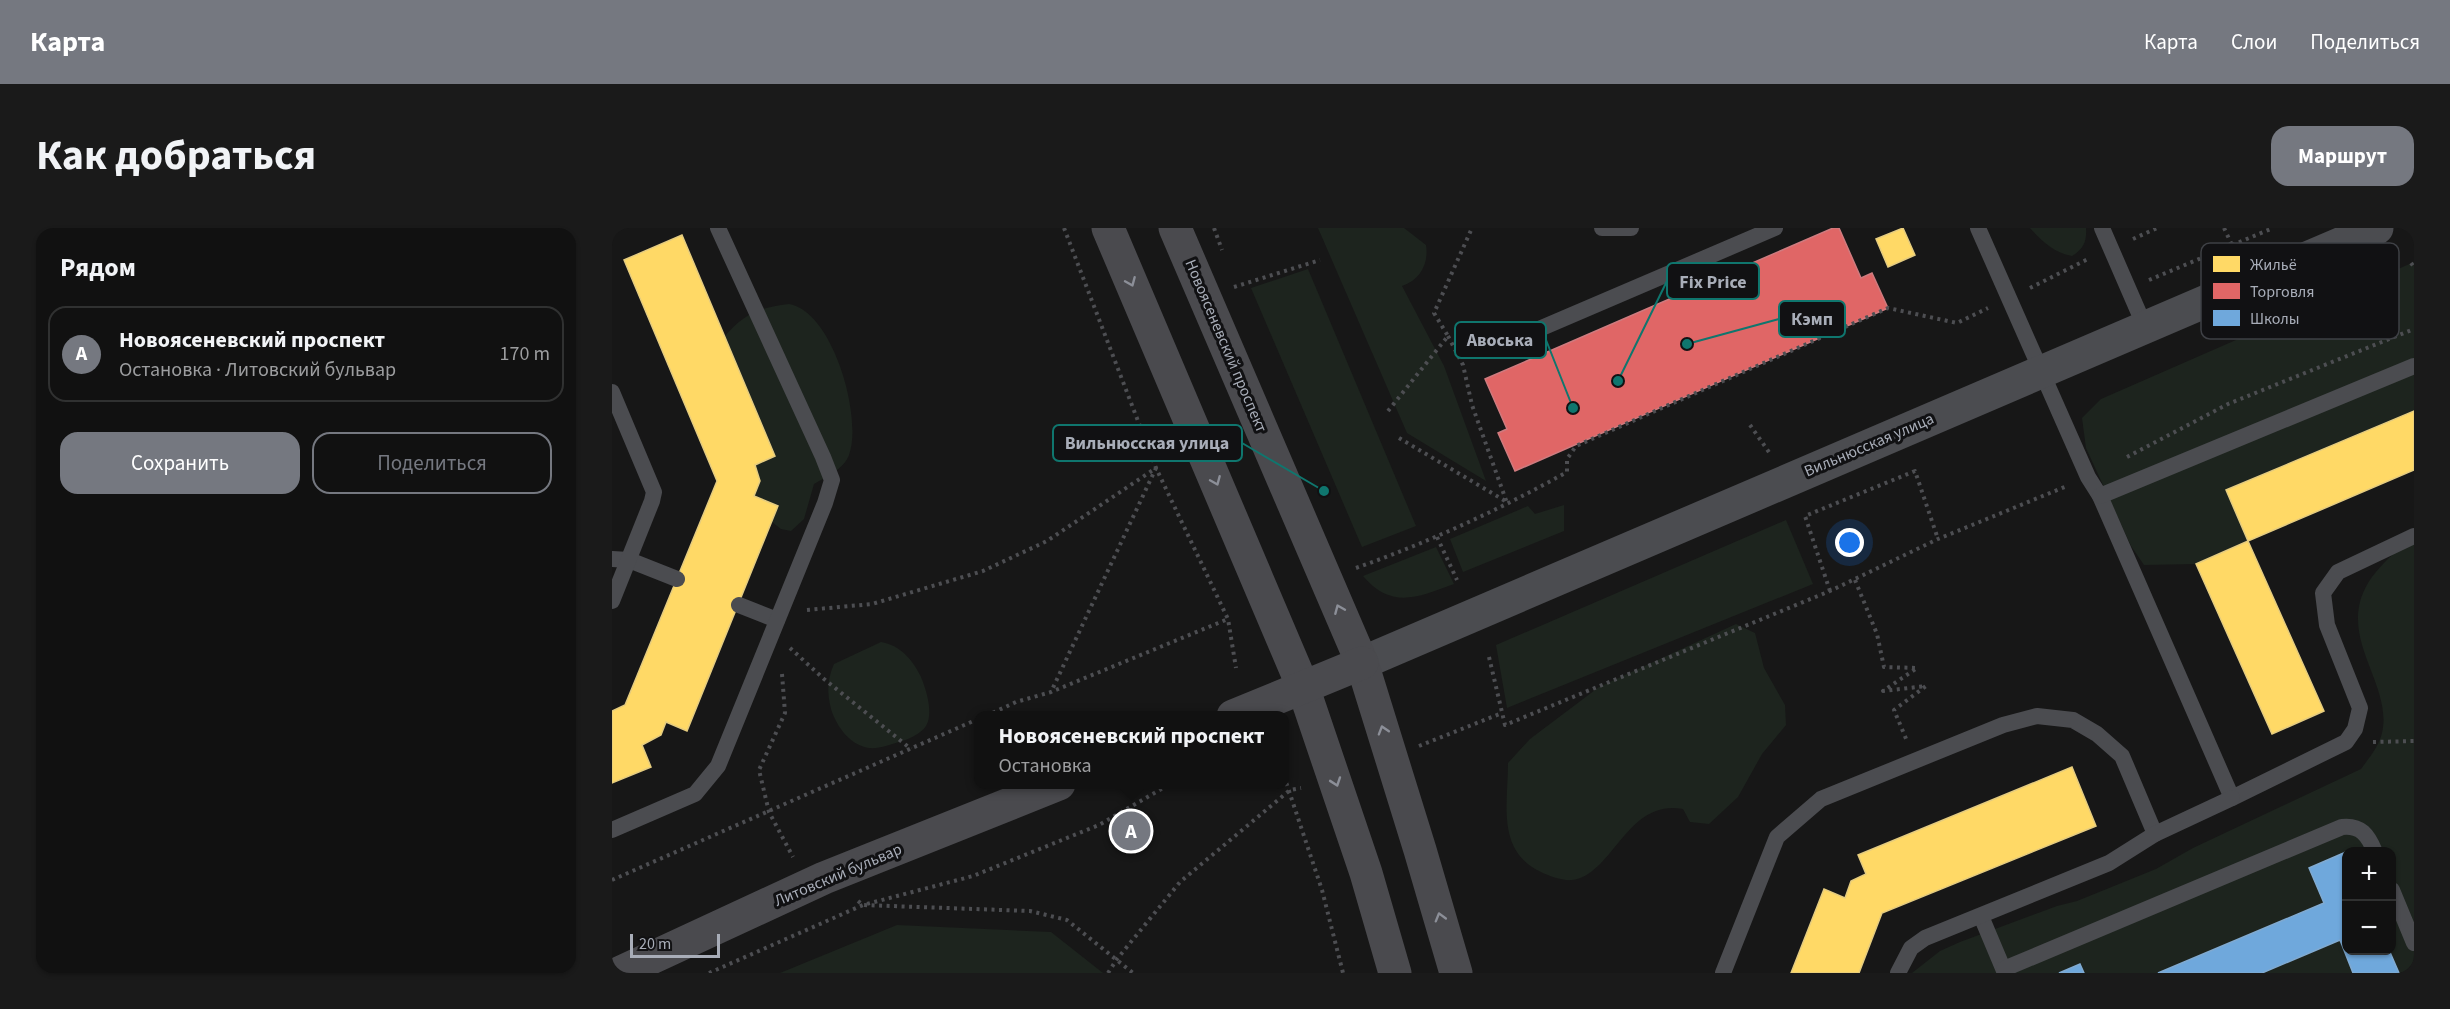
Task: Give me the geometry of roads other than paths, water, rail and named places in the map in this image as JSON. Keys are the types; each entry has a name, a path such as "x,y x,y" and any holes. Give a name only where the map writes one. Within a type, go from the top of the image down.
{"main road":[{"path":"1108,228 1304,687 1366,873 1395,973"},
{"name":"Новоясеневский проспект","path":"1175,228 1362,663 1456,973"},
{"path":"1245,711 1362,663"},
{"name":"Литовский бульвар","path":"620,973 824,878 1046,789"}],"street":[{"name":"Вильнюсская улица","path":"2342,243 2377,228"},
{"name":"Вильнюсская улица","path":"1362,663 2201,303"}],"lane":[{"path":"612,830 695,794 718,766 832,480 718,228"},
{"path":"1602,228 1631,228"},
{"path":"1502,345 1775,228"},
{"path":"1978,228 2088,477 2100,496 2232,798"},
{"path":"2102,228 2145,327"},
{"path":"2100,496 2414,366"},
{"path":"612,392 654,492 652,501 620,559 612,601"},
{"path":"1898,973 1911,948 1925,938 2109,863 2155,834 2346,742 2355,729 2361,708 2327,625 2323,593 2338,572 2414,536"},
{"path":"620,559 677,579"},
{"path":"739,605 777,621"},
{"path":"1726,972 1778,837 1821,799 2003,725 2037,716 2073,720 2097,734 2122,756 2155,834"},
{"path":"1981,916 2005,971 2342,827 2352,826 2363,831 2372,847"},
{"path":"2396,901 2414,943"}],"place":[{"name":"Кэмп","path":"1687,344"},
{"name":"Fix Price","path":"1618,381"},
{"name":"Авоська","path":"1573,408"},
{"name":"Вильнюсская улица","path":"1324,491"},
{"name":"Новоясеневский проспект","path":"1131,831"}]}
